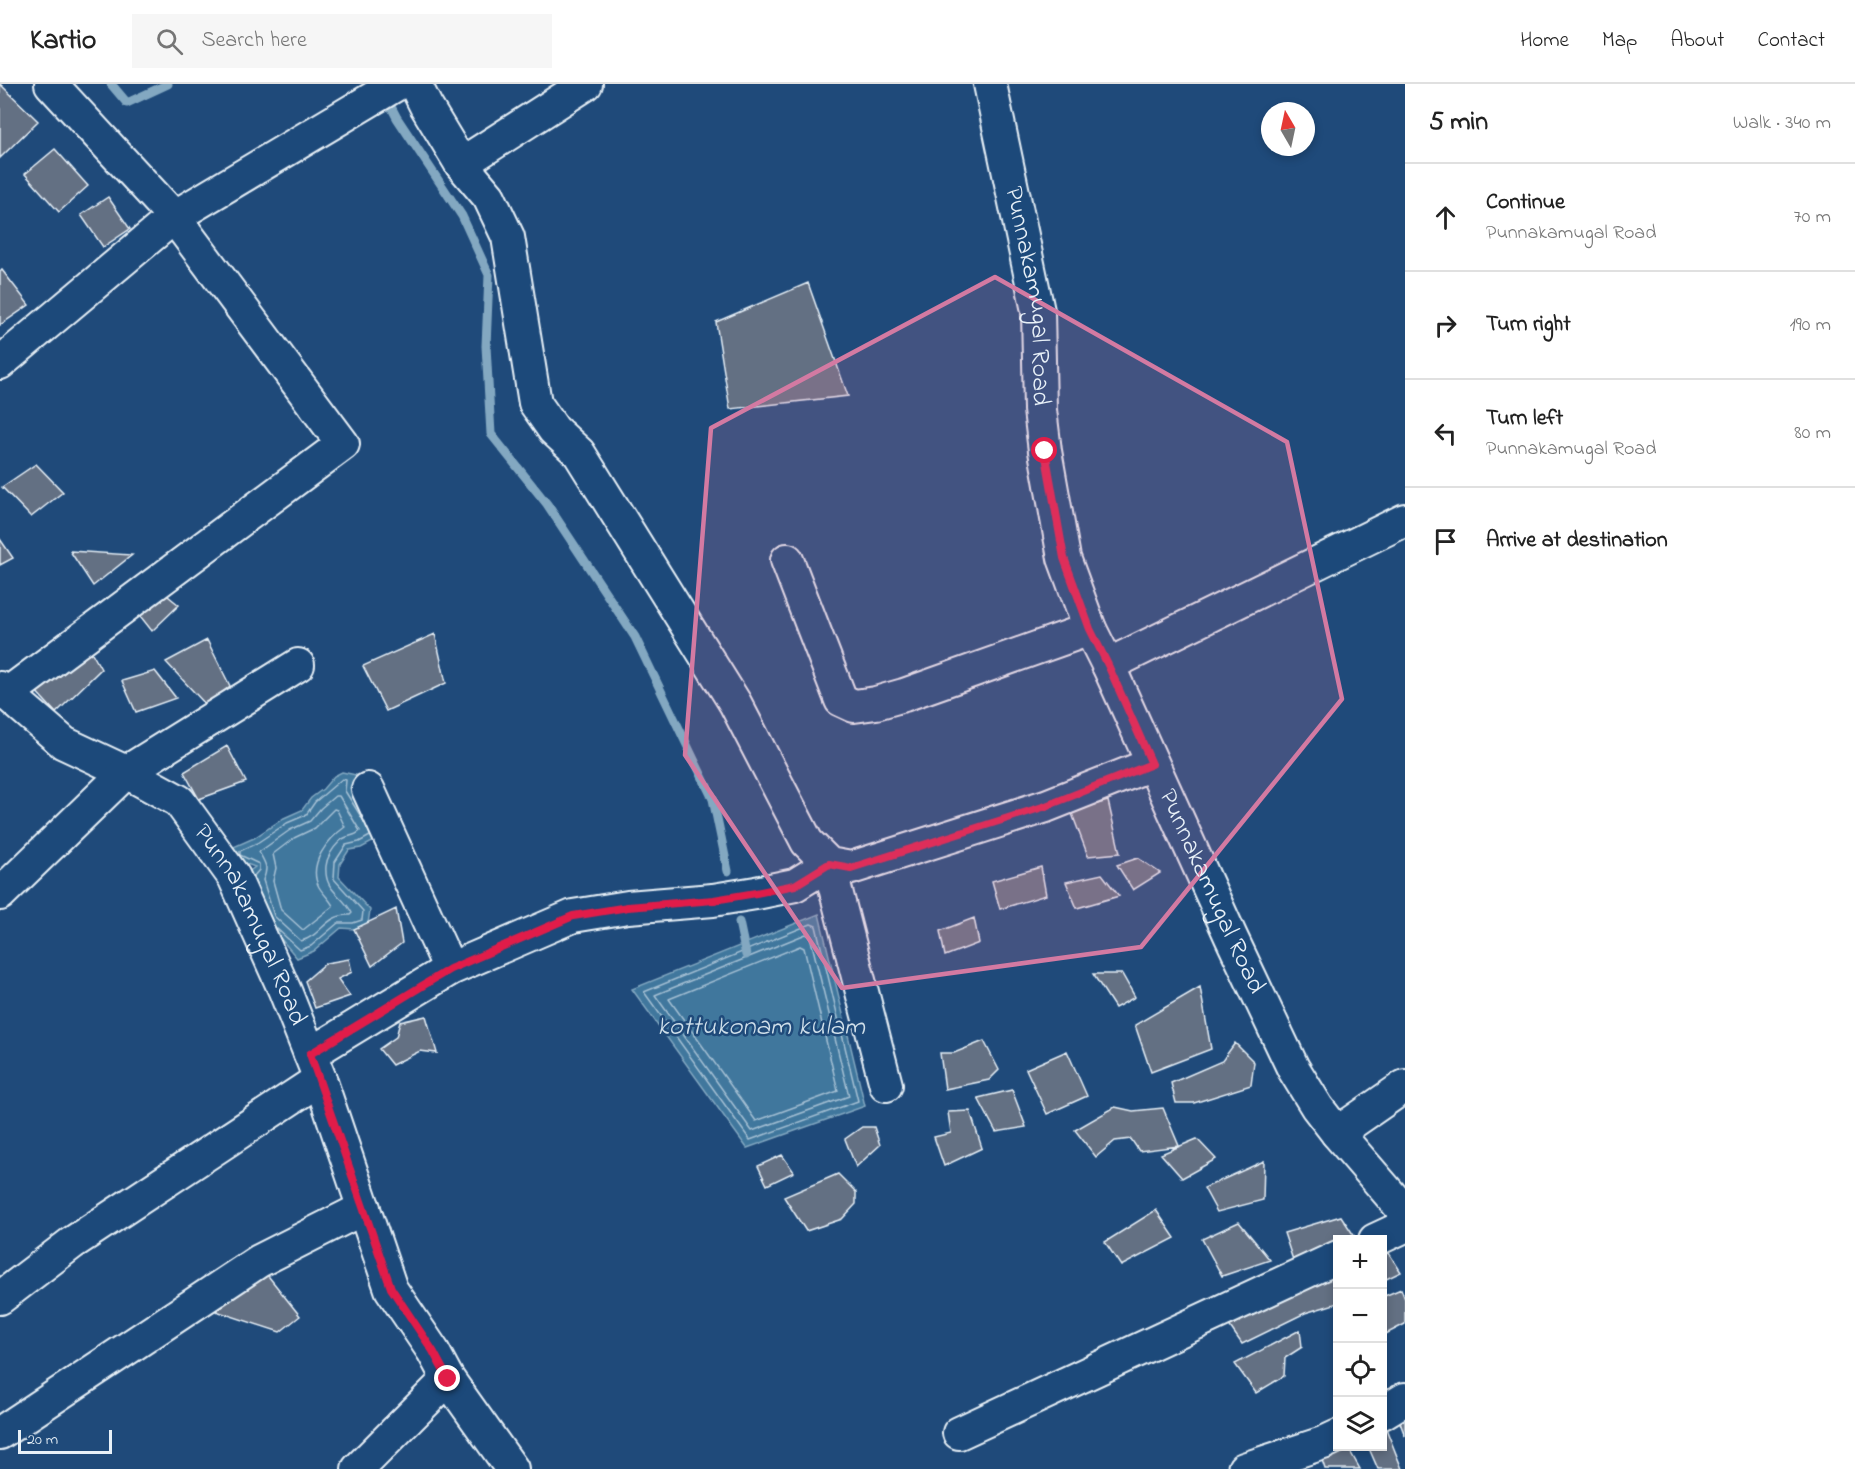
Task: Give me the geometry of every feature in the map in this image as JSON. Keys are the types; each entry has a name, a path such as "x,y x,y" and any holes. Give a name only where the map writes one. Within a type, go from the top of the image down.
{"street":[{"path":"3,691 343,444 174,217 51,84"},
{"path":"0,363 174,217 397,84"},
{"path":"415,84 462,164 489,197 508,237 536,403 554,430 579,453 735,703 807,842 829,864 886,1084"},
{"path":"462,164 586,84"},
{"name":"Punnakamugal Road","path":"990,84 1038,311 1040,410 1064,558 1090,629 1293,1068 1317,1107 1337,1133 1405,1212"},
{"path":"1108,665 1405,520"},
{"path":"787,560 842,700 854,706 904,695 1090,629"},
{"path":"0,894 126,772 298,665"},
{"name":"Punnakamugal Road","path":"3,691 64,743 126,772 179,801 234,877 285,991 315,1066 391,1288 433,1351 448,1379 513,1469"},
{"path":"0,1298 72,1243 450,969 573,916 628,907 714,900 795,885 829,864 851,868 1046,806 1152,764"},
{"path":"368,789 450,969"},
{"path":"1337,1133 1405,1086"},
{"path":"0,1434 259,1261 364,1208"},
{"path":"1384,1235 1405,1226"},
{"path":"959,1433 1333,1259"},
{"path":"358,1469 448,1379"},
{"path":"1387,1410 1405,1399"},
{"path":"1244,1469 1333,1438"}],"highlighted area":[{"path":"995,277 1287,442 1342,699 1141,947 842,988 685,755 711,428"}],"water":[{"path":"342,772 356,775 350,788 378,839 361,848 349,850 340,864 339,877 370,910 368,924 354,929 341,928 314,951 297,958 281,939 262,924 241,877 255,867 235,860 229,849 254,838 284,818 302,810 334,776"},
{"name":"kottukonam kulam","path":"819,914 865,1106 747,1148 632,989"}],"building":[{"path":"0,84 38,121 0,158"},
{"path":"55,149 88,186 59,212 25,174"},
{"path":"108,197 130,229 103,247 81,215"},
{"path":"2,270 29,305 0,325 0,272"},
{"path":"808,283 848,396 730,409 716,322"},
{"path":"36,464 63,492 31,517 2,487"},
{"path":"0,539 13,558 0,565"},
{"path":"70,551 132,555 93,586"},
{"path":"158,588 179,605 152,631 133,607"},
{"path":"435,634 446,683 386,711 363,666"},
{"path":"207,640 230,686 207,706 166,662"},
{"path":"87,644 101,669 56,713 33,688"},
{"path":"155,671 176,698 136,712 122,681"},
{"path":"227,746 246,782 199,799 184,772"},
{"path":"1108,801 1120,853 1088,856 1071,811"},
{"path":"1138,858 1160,873 1133,890 1117,865"},
{"path":"1041,867 1046,895 1000,909 992,881"},
{"path":"1102,874 1119,896 1077,908 1066,882"},
{"path":"396,909 402,943 372,966 354,929"},
{"path":"974,918 979,943 945,956 940,931"},
{"path":"349,959 352,972 338,979 350,996 315,1008 305,981 326,963"},
{"path":"1093,974 1122,974 1135,997 1115,1008"},
{"path":"1200,987 1211,1049 1151,1072 1135,1025"},
{"path":"426,1016 437,1053 420,1051 392,1065 379,1049 396,1037 400,1022"},
{"path":"984,1041 999,1070 989,1080 945,1089 940,1053 954,1053"},
{"path":"1235,1043 1254,1062 1251,1085 1194,1103 1176,1103 1171,1083 1222,1061"},
{"path":"1067,1051 1087,1096 1047,1114 1026,1069"},
{"path":"1012,1090 1026,1127 996,1132 978,1098"},
{"path":"1115,1107 1133,1111 1163,1108 1179,1146 1139,1151 1131,1139 1115,1141 1096,1157 1075,1130"},
{"path":"970,1111 982,1148 944,1166 934,1137 951,1133 948,1112"},
{"path":"862,1127 874,1127 880,1145 856,1167 845,1139"},
{"path":"1197,1139 1216,1159 1182,1178 1161,1154"},
{"path":"782,1155 794,1172 767,1185 758,1166"},
{"path":"1264,1161 1263,1200 1217,1212 1204,1188"},
{"path":"838,1174 856,1192 856,1204 842,1219 806,1231 784,1197"},
{"path":"1156,1210 1175,1238 1121,1266 1105,1242"},
{"path":"1341,1216 1354,1235 1333,1235 1333,1251 1296,1269 1284,1233"},
{"path":"1239,1222 1270,1260 1222,1276 1202,1239"},
{"path":"1387,1250 1401,1272 1387,1279"},
{"path":"1333,1271 1333,1305 1305,1313 1242,1344 1224,1318"},
{"path":"265,1272 300,1316 280,1332 216,1311"},
{"path":"1401,1289 1405,1299 1405,1324 1387,1333 1387,1295"},
{"path":"1300,1330 1302,1347 1285,1358 1284,1376 1256,1393 1235,1364"},
{"path":"1405,1414 1405,1436 1398,1417"},
{"path":"1387,1431 1402,1469 1378,1469 1370,1451 1387,1451"},
{"path":"1335,1451 1350,1451 1360,1469 1325,1469 1321,1457"}],"waterway":[{"path":"111,84 127,103 168,84"},
{"path":"386,97 397,118 462,216 489,275 486,346 491,434 547,504 635,637 713,799 728,871"},
{"path":"739,922 746,955"}],"route":[{"path":"448,1379 433,1351 391,1288 310,1054 450,969 573,916 628,907 714,900 795,885 829,864 851,868 1046,806 1152,764 1090,629 1064,558 1045,451"}]}
